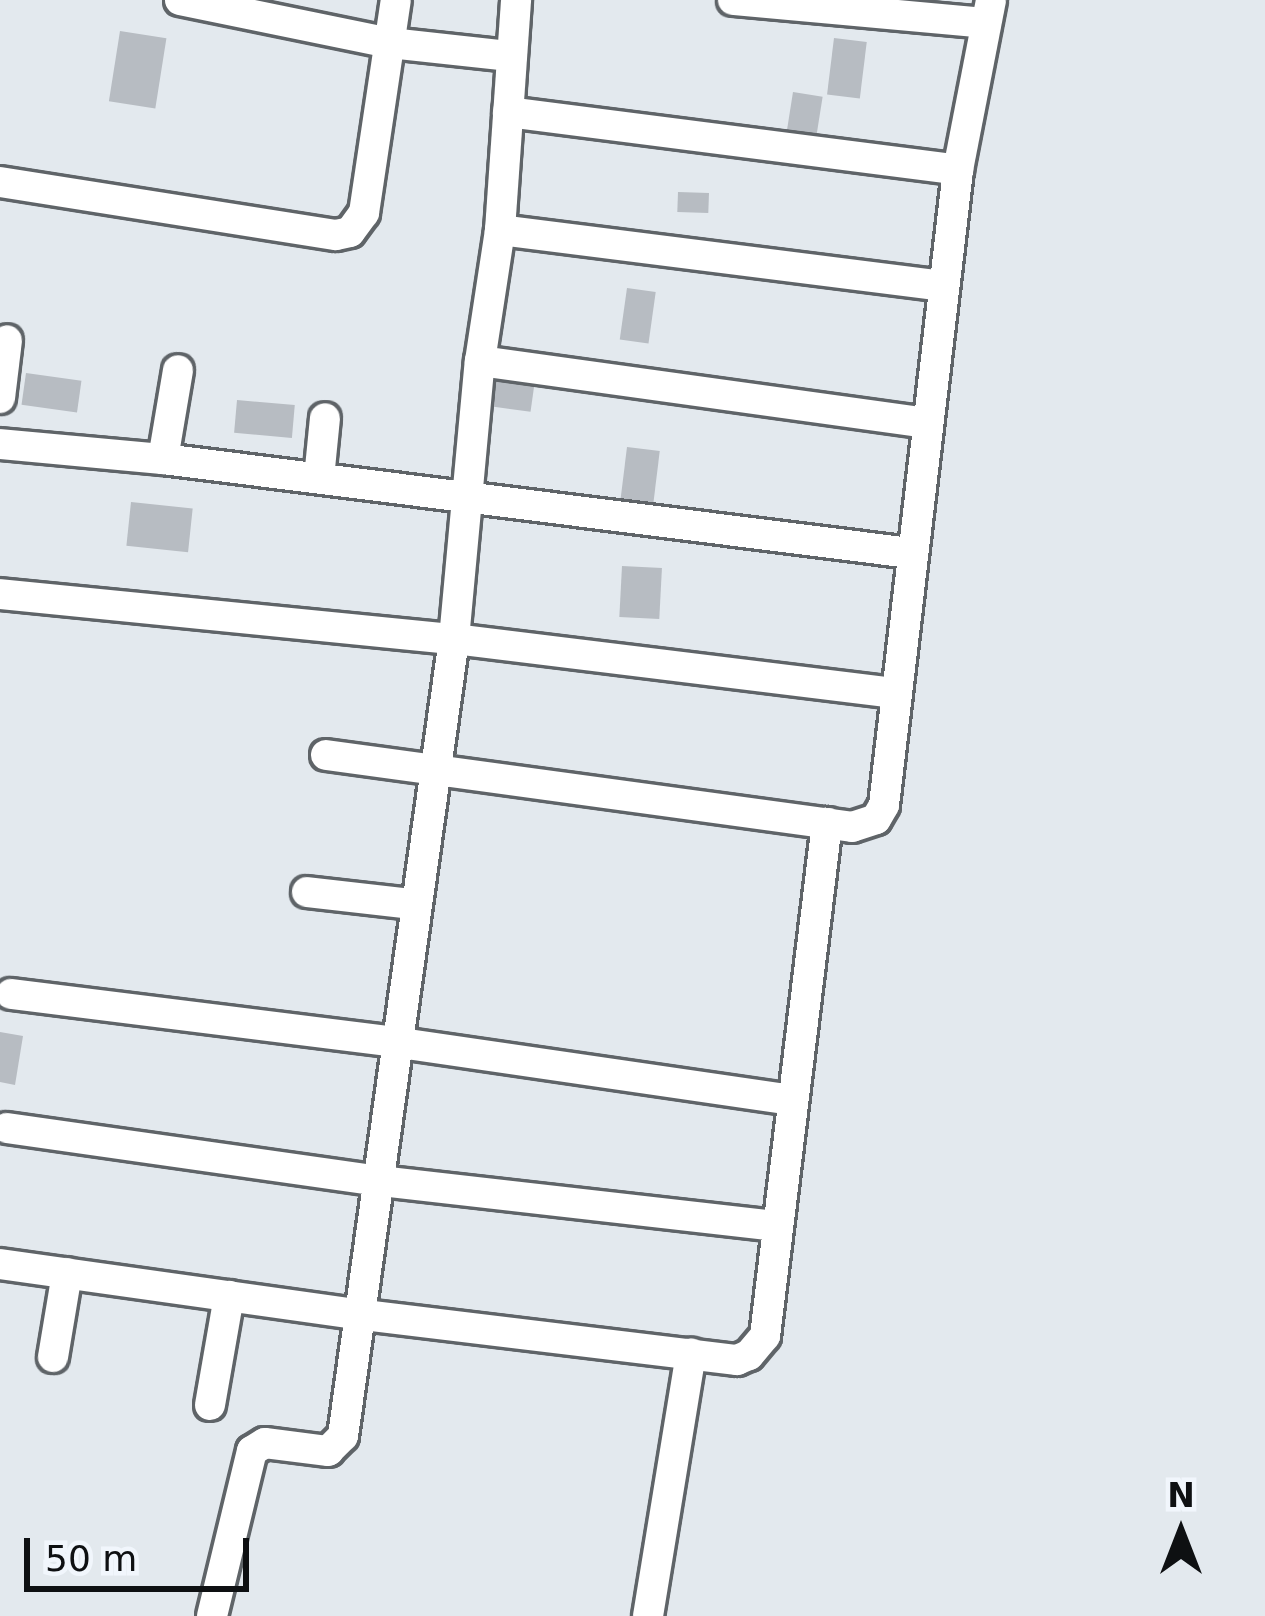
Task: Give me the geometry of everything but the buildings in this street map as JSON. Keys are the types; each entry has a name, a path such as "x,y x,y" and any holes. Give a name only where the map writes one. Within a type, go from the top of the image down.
{"street":[{"path":"180,0 390,43 510,56"},
{"path":"0,182 336,235 350,232 364,213 397,0"},
{"path":"212,1616 252,1451 265,1443 319,1452 336,1448 343,1436 364,1315 394,1042 432,765 454,639 480,361 500,230 516,0"},
{"path":"326,755 432,765 826,823 867,825 881,813 958,170 989,11 733,0"},
{"path":"508,112 958,170"},
{"path":"500,230 943,286"},
{"path":"0,398 7,340"},
{"path":"480,361 926,423"},
{"path":"163,459 178,370"},
{"path":"319,478 326,418"},
{"path":"0,445 163,459 910,553"},
{"path":"0,594 454,639 895,693"},
{"path":"0,1264 737,1360 758,1349 765,1336 826,823"},
{"path":"308,892 413,904"},
{"path":"11,994 394,1042 792,1100"},
{"path":"7,1128 381,1181 778,1226"},
{"path":"53,1357 67,1273"},
{"path":"210,1405 229,1296"},
{"path":"648,1616 691,1353"}]}
